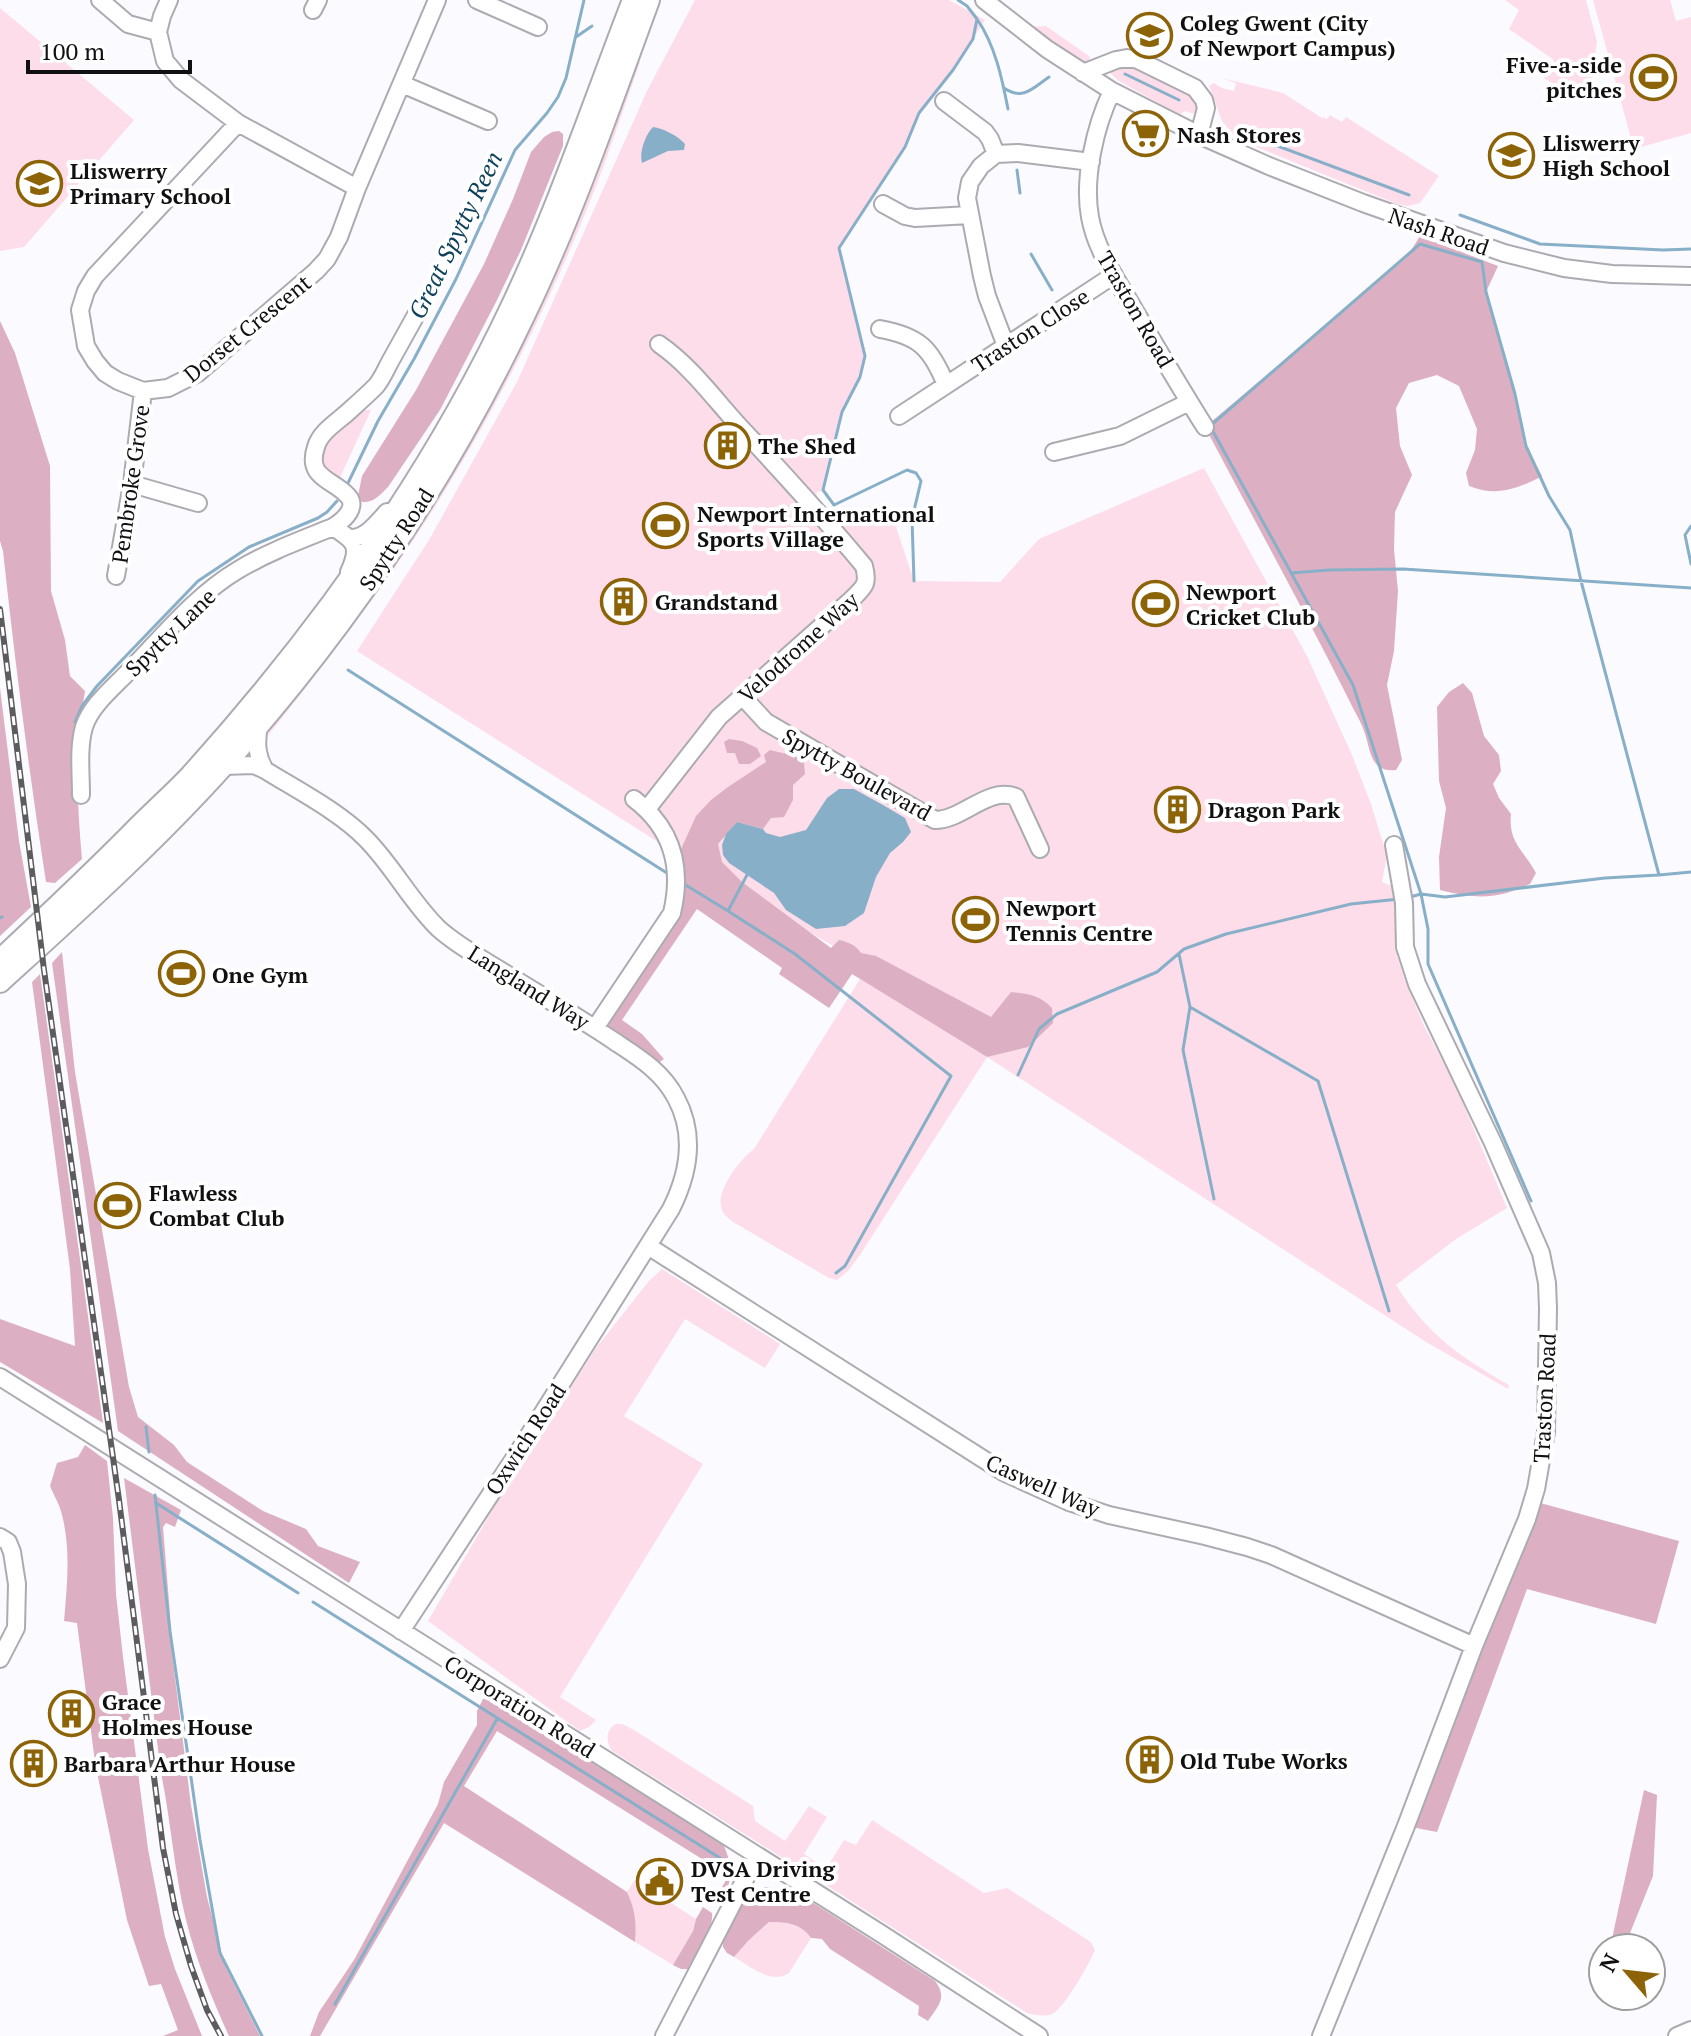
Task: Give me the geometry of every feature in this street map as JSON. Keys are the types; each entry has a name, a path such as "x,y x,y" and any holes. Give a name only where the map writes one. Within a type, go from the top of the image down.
{"main road":[{"name":"Spytty Road","path":"0,960 189,777 311,630 366,558 413,485 513,304 550,220 633,0"},
{"name":"Spytty Road","path":"0,982 179,813 259,725 359,595 424,498 477,410 557,244 649,0"}],"street":[{"path":"100,0 128,24 158,32"},
{"path":"169,0 158,32 165,61 181,80 238,123 357,188"},
{"name":"Dorset Crescent","path":"143,391 168,388 198,373 327,259 339,237 437,0"},
{"path":"477,0 538,27"},
{"name":"Nash Road","path":"984,0 1019,29 1112,91 1199,135 1377,209 1514,256 1564,268 1612,274 1691,276"},
{"path":"1083,73 1127,58 1138,60 1195,88 1206,108 1199,135"},
{"path":"402,84 488,121"},
{"name":"Traston Road","path":"1112,91 1104,107 1091,162 1090,218 1103,256 1205,427"},
{"path":"944,101 985,132 996,154"},
{"path":"143,391 105,373 86,346 80,310 86,291 106,262 238,123"},
{"path":"1006,346 987,296 967,198 970,182 981,166 996,154 1018,153 1091,162"},
{"path":"883,204 915,218 970,215"},
{"name":"Traston Close","path":"899,416 1114,275"},
{"path":"413,485 370,530 357,539 351,538 333,527 351,510 350,497 318,473 314,458 321,436 378,384 421,306"},
{"name":"Traston Close","path":"880,329 902,333 925,346 946,385"},
{"name":"Velodrome Way","path":"595,1028 672,913 676,895 677,873 671,846 664,830 641,804 719,717 859,593 866,586 867,577 860,561 714,397 675,356 659,344"},
{"name":"Pembroke Grove","path":"116,576 132,484 143,391"},
{"path":"1054,452 1120,436 1189,402"},
{"path":"132,484 198,503"},
{"name":"Spytty Lane","path":"81,795 81,748 85,726 102,700 188,611 236,571 285,546 333,527"},
{"path":"311,630 350,571 356,553 351,538"},
{"name":"Spytty Boulevard","path":"743,697 766,722 935,820 947,820 999,793 1016,797 1040,849"},
{"path":"259,725 259,759 265,770"},
{"name":"Langland Way","path":"223,766 254,765 345,821 364,836 439,929 653,1067 676,1098 685,1118 689,1153 680,1190 648,1246"},
{"name":"Traston Road","path":"1321,2036 1527,1519 1540,1469 1547,1411 1547,1283 1541,1253 1417,984 1405,947 1404,903 1394,845"},
{"name":"Caswell Way","path":"648,1246 1005,1473 1069,1502 1109,1515 1233,1543 1271,1555 1474,1646"},
{"name":"Oxwich Road","path":"401,1631 648,1246"},
{"name":"Corporation Road","path":"2,1383 401,1631 1039,2036"},
{"path":"0,1537 8,1542 12,1552 17,1584 16,1628 0,1659"},
{"path":"664,2036 757,1856"},
{"path":"1677,2036 1691,2030"}],"shaded area":[{"name":"Newport International Sports Village","path":"695,0 949,0 985,20 953,70 919,113 905,147 839,248 865,356 860,377 842,412 823,490 816,493 822,507 835,513 888,503 914,581 1000,582 1039,539 1204,468 1307,656 1352,755 1387,856 1382,882 1394,887 1397,956 1405,980 1424,1026 1454,1082 1507,1208 1456,1239 1396,1285 1433,1331 1460,1354 1509,1385 1508,1389 1426,1342 987,1057 994,1040 688,861 357,651 429,540 517,382 647,91"},
{"path":"1505,0 1586,0 1597,42 1591,83 1580,85 1574,97 1544,78 1554,60 1509,29 1519,10"},
{"name":"Five-a-side pitches","path":"1593,0 1670,0 1676,21 1691,17 1691,133 1634,149"},
{"name":"Lliswerry Primary School","path":"0,8 134,120 24,247 0,251"},
{"path":"1046,26 1089,56 1090,60 1078,63 1027,27"},
{"path":"637,61 640,62 604,165 568,255 481,430 392,571 331,656 266,738 321,659 357,618 393,556"},
{"path":"1122,65 1138,67 1195,95 1200,115 1184,111 1180,115 1119,81 1109,72"},
{"path":"1222,78 1283,93 1322,118 1327,119 1330,115 1342,122 1346,117 1439,176 1420,203 1407,206 1237,139 1222,121 1209,86 1214,83 1234,91 1236,83"},
{"path":"559,131 563,134 563,146 521,250 440,410 388,487 373,500 362,502 358,496 362,476 416,390 484,264 531,152 544,137"},
{"path":"1420,236 1498,266 1486,292 1515,394 1526,446 1542,476 1507,490 1488,491 1469,486 1466,473 1475,450 1477,429 1459,386 1437,375 1409,383 1396,408 1400,446 1412,475 1395,512 1394,549 1398,591 1394,651 1387,685 1402,760 1396,770 1387,770 1375,763 1360,721 1205,427 1407,257"},
{"path":"0,321 15,353 50,466 51,591 65,640 70,676 85,691 79,733 78,775 82,859 55,883 46,882 0,541"},
{"path":"371,410 338,482 323,465 325,442 359,411"},
{"path":"1463,683 1472,693 1484,736 1499,755 1501,771 1493,784 1511,814 1514,839 1536,873 1530,884 1496,895 1476,896 1440,890 1439,857 1446,808 1439,781 1437,707 1449,692"},
{"path":"0,688 19,841 31,907 0,936"},
{"path":"729,739 757,748 761,756 750,764 739,764 735,753 727,753 724,742"},
{"path":"770,750 795,756 804,763 805,774 793,785 793,800 784,817 771,818 763,829 737,822 718,844 722,862 742,882 831,948 839,940 849,943 861,953 876,956 991,1017 1011,992 1043,1000 1052,1008 1053,1023 1028,1047 987,1057 852,974 829,1008 779,974 782,968 697,909 622,1020 642,1034 664,1059 654,1066 605,1031 607,1017 679,911 677,858 696,816 711,800 766,762 764,755"},
{"path":"62,952 75,1072 129,1387 138,1417 174,1445 187,1462 263,1511 306,1529 318,1546 360,1562 349,1583 118,1431 52,963"},
{"path":"40,974 103,1423 0,1362 0,1319 75,1346 70,1269 32,982"},
{"path":"860,979 987,1057 860,1255 837,1280 733,1222 724,1213 721,1199 731,1174 754,1149"},
{"path":"662,1269 780,1344 765,1368 685,1319 624,1416 703,1464 560,1697 596,1720 580,1731 428,1621 497,1502 596,1348"},
{"path":"85,1445 107,1461 116,1594 148,1849 165,1937 202,2036 163,2036 178,2030 161,1984 149,1986 127,1920 95,1762 77,1623 64,1621 67,1541 61,1511 50,1486 57,1463 78,1457"},
{"path":"124,1478 181,1510 175,1527 166,1523 163,1527 171,1646 191,1805 207,1897 225,1966 260,2036 229,2036 205,1979 186,1920 161,1773"},
{"path":"1533,1501 1679,1541 1656,1624 1527,1589 1437,1832 1406,1826"},
{"path":"483,1699 490,1699 723,1844 730,1871 726,1891 722,1898 709,1898 714,1890 719,1892 726,1874 497,1731 464,1786 627,1892 635,1916 635,1942 444,1823 320,2036 310,2036 319,2012 354,1960 438,1804 444,1782 477,1725 477,1711"},
{"path":"616,1724 634,1730 753,1806 755,1821 785,1841 809,1806 827,1817 804,1854 826,1869 844,1840 856,1845 872,1820 984,1893 1007,1888 1091,1942 1095,1950 1057,2011 1046,2015 1027,2013 612,1751 608,1736"},
{"path":"1644,1790 1657,1795 1653,1876 1630,1932 1613,1932"},
{"path":"635,1880 696,1919 693,1931 673,1965 635,1942 635,1916 627,1892"},
{"path":"768,1887 790,1888 935,1981 941,1997 928,2021 918,2015 919,2006 830,1949 822,1939 811,1938 792,1924 769,1922 734,1957 727,1953 723,1947 724,1940 733,1916 750,1894"},
{"path":"703,1907 712,1913 710,1927 688,1969 681,1969 673,1965"},
{"path":"769,1922 798,1926 811,1938 789,1973 782,1976 768,1976 734,1957"}],"water":[{"path":"653,127 678,138 685,144 684,150 668,151 642,163 643,144"},
{"path":"839,789 854,789 905,818 911,832 890,853 876,877 864,913 845,926 816,929 786,910 774,893 729,863 723,855 722,845 726,834 737,822 780,837 806,830 827,798"}],"waterway":[{"name":"Great Spytty Reen","path":"348,483 378,421 456,279 515,150 558,97 566,78 584,0"},
{"path":"914,581 912,519 921,481 916,473 907,470 834,505 823,490 842,412 860,377 865,356 839,248 905,147 919,113 973,39 977,19 958,0"},
{"path":"977,19 993,51 1008,109"},
{"path":"576,37 592,26"},
{"path":"1125,74 1179,100"},
{"path":"1004,88 1022,93 1049,77"},
{"path":"1235,130 1409,195"},
{"path":"1017,170 1020,193"},
{"path":"1460,215 1540,244 1691,249"},
{"path":"1659,875 1605,878 1445,897 1421,894 1353,685 1210,426 1420,244 1482,262 1486,292 1515,394 1526,446 1549,496 1570,530 1659,875 1691,872"},
{"path":"1031,254 1052,290"},
{"name":"Great Spytty Reen","path":"75,722 97,686 198,581 249,547 318,518 337,501"},
{"path":"1691,526 1685,535 1691,564"},
{"path":"1292,573 1403,569 1691,588"},
{"path":"348,670 670,875"},
{"path":"747,875 728,911 795,954 951,1076 845,1266 836,1273"},
{"path":"684,884 728,911"},
{"path":"1410,897 1421,894 1428,929 1428,964 1531,1201"},
{"path":"1018,1075 1039,1029 1057,1014 1157,972 1184,949 1226,934 1351,904 1399,899"},
{"path":"1179,954 1190,1007 1318,1081 1389,1311"},
{"path":"1190,1007 1183,1050 1214,1199"},
{"path":"146,1427 149,1452"},
{"path":"155,1495 170,1631 200,1840 220,1953 262,2036"},
{"path":"156,1503 298,1593"},
{"path":"313,1602 720,1858"},
{"path":"335,2004 497,1719"}],"railway":[{"path":"0,609 44,970 119,1500 163,1848 176,1914 191,1966 207,2010 221,2036"}],"place":[{"name":"Coleg Gwent (City of Newport Campus)","path":"1149,35"},
{"name":"Five-a-side pitches","path":"1653,77"},
{"name":"Nash Stores","path":"1146,134"},
{"name":"Lliswerry High School","path":"1512,155"},
{"name":"Lliswerry Primary School","path":"39,183"},
{"name":"The Shed","path":"727,445"},
{"name":"Newport International Sports Village","path":"666,526"},
{"name":"Grandstand","path":"624,601"},
{"name":"Newport Cricket Club","path":"1155,604"},
{"name":"Dragon Park","path":"1177,809"},
{"name":"Newport Tennis Centre","path":"975,920"},
{"name":"One Gym","path":"181,974"},
{"name":"Flawless Combat Club","path":"118,1205"},
{"name":"Grace Holmes House","path":"71,1714"},
{"name":"Old Tube Works","path":"1149,1760"},
{"name":"Barbara Arthur House","path":"33,1763"},
{"name":"DVSA Driving Test Centre","path":"660,1881"}]}
